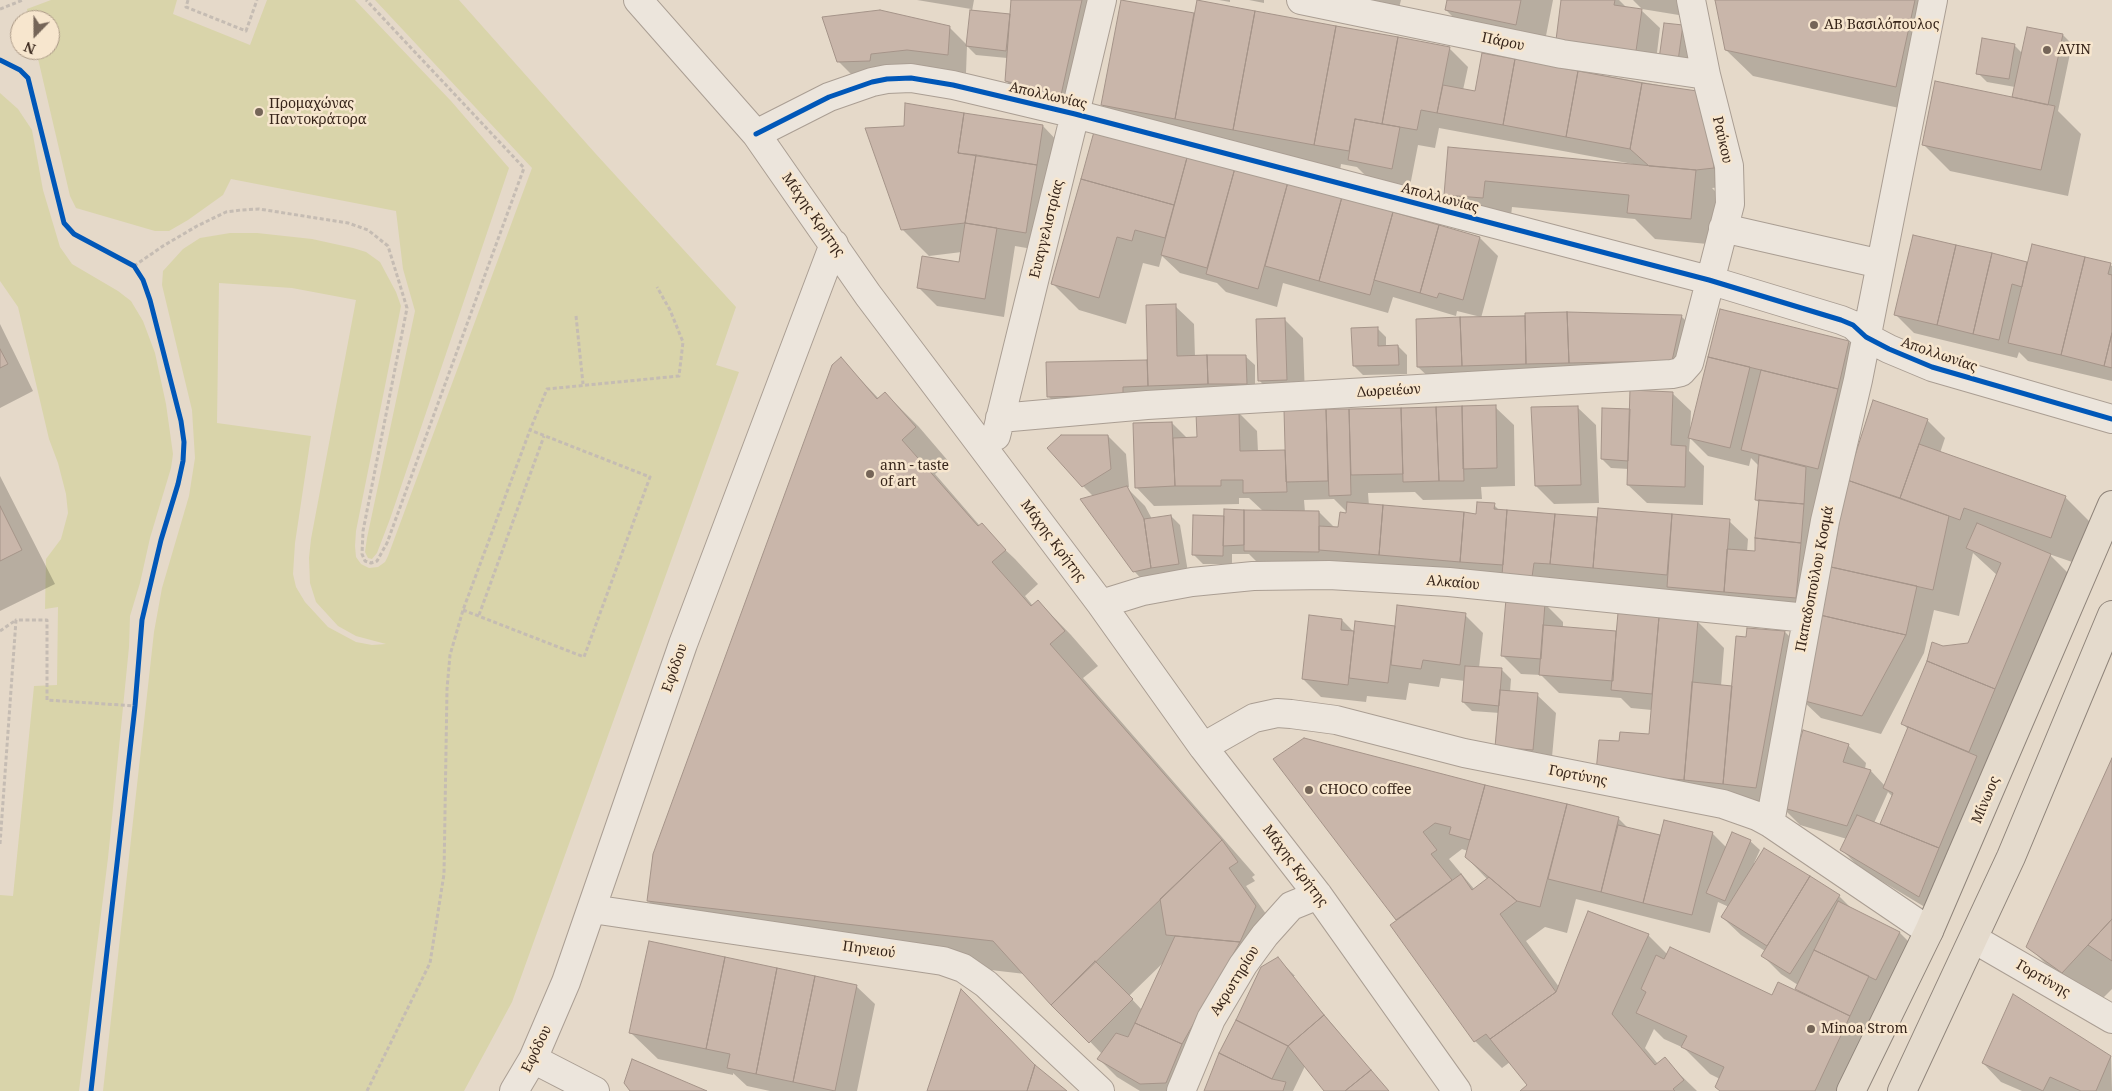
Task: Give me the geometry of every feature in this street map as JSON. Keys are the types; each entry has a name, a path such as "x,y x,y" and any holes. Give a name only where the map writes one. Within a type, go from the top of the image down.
{"main road":[{"name":"Μίνωος","path":"1851,1091 1929,931 2112,505"},
{"path":"1902,1091 2011,857 2112,615"}],"street":[{"name":"Μάχης Κρήτης","path":"638,0 756,134 868,294 1101,604 1203,747 1318,895 1457,1091"},
{"name":"Ευαγγελιστρίας","path":"990,456 1102,0"},
{"name":"Πάρου","path":"1302,0 1562,54 1706,75"},
{"name":"Ραύκου","path":"1691,0 1706,75 1729,166 1730,204 1709,280"},
{"name":"Παπαδοπούλου Κοσμά","path":"1770,823 1825,521 1866,337 1933,0"},
{"name":"Απολλωνίας","path":"756,134 844,91 880,80 900,77 953,85 1075,114 1709,280 1841,320 1853,325 1866,337 1902,356 1932,367 2112,419"},
{"path":"1724,228 1881,264"},
{"name":"Εφόδου","path":"514,1091 533,1059 566,982 683,644 834,244"},
{"name":"Δωρειέων","path":"1000,418 1147,405 1672,374 1681,372 1689,362 1709,280"},
{"name":"Αλκαίου","path":"1101,604 1143,591 1192,582 1253,576 1329,575 1449,582 1807,618"},
{"name":"Γορτύνης","path":"1203,747 1254,718 1277,713 1291,714 1336,720 1473,755 1723,804 1757,816 1770,823 1929,931"},
{"name":"Ακρωτηρίου","path":"1181,1091 1211,1020 1243,965 1265,935 1291,906 1318,895"},
{"name":"Πηνειού","path":"592,909 943,961 964,968 986,984 1100,1091"},
{"name":"Γορτύνης","path":"1974,939 2112,1020"},
{"path":"533,1059 595,1091"}],"path":[{"path":"0,9 23,0"},
{"path":"188,0 186,7 246,31 257,0"},
{"path":"134,266 197,226 226,212 241,210 259,209 348,223 368,230 388,246 408,308 362,545 362,554 365,561 371,563 377,561 387,542 524,168 366,0"},
{"path":"0,60 20,70 28,78 64,223 74,234 134,266 143,280 150,300 181,421 184,442 183,461 178,484 161,540 142,620 91,1091"},
{"path":"367,1091 430,963 444,874 447,689 450,655 463,610 547,389 679,376 683,342 670,310 656,287"},
{"path":"576,316 583,384"},
{"path":"463,610 478,614 584,657 650,477 530,430"},
{"path":"478,614 544,436"},
{"path":"0,631 16,620 48,620 47,700 134,706"},
{"path":"0,844 16,620"}],"shaded area":[{"path":"51,0 177,0 173,14 250,45 267,0 355,0 451,101 509,168 390,519 377,553 372,559 368,558 365,552 367,538 415,311 403,269 396,211 231,179 223,195 169,231 155,231 76,208 70,196 38,60 60,60 60,10 27,9"},
{"path":"375,0 459,0 595,153 736,307 716,365 739,372 512,1002 464,1091 103,1091 154,632 162,588 189,496 195,458 192,410 162,285 163,271 183,249 200,238 230,233 257,233 312,239 366,252 380,262 396,292 401,306 356,531 355,546 356,557 361,564 369,568 378,567 385,562 388,556 532,168","holes":["219,283 292,288 356,300 311,539 309,558 310,583 316,602 338,626 356,636 386,644 372,645 356,642 328,627 305,602 296,587 293,574 295,543 311,436 217,423"]},
{"path":"0,93 18,109 32,130 43,190 60,247 72,264 118,291 131,301 143,321 155,353 166,404 173,454 171,468 150,538 130,616 129,647 108,858 79,1091 0,1091 0,895 13,896 34,686 57,685 58,607 45,609 46,559 61,539 68,513 66,494 58,463 49,439 18,307 0,281"}],"building":[{"path":"1011,0 1082,0 1061,95 1005,81"},
{"path":"1121,0 1194,13 1175,119 1101,105"},
{"path":"1197,0 1255,11 1233,130 1175,119"},
{"path":"1447,0 1521,0 1516,25 1445,10"},
{"path":"1561,0 1615,0 1614,5 1642,9 1636,51 1556,40"},
{"name":"ΑΒ Βασιλόπουλος","path":"1715,0 1915,0 1896,87 1725,50"},
{"path":"880,10 950,26 948,55 907,50 871,54 870,61 837,62 822,17"},
{"path":"970,10 1010,14 1006,51 966,46"},
{"path":"1255,11 1336,26 1314,145 1233,130"},
{"path":"1664,23 1683,25 1678,61 1659,59"},
{"path":"1336,26 1398,37 1382,124 1355,119 1349,151 1314,145"},
{"path":"2027,27 2063,34 2048,105 2012,97"},
{"path":"1398,37 1450,47 1437,113 1421,110 1417,130 1382,124"},
{"path":"1982,38 2015,44 2009,79 1976,74"},
{"path":"1482,53 1515,59 1503,125 1437,113 1443,85 1475,91"},
{"path":"1515,59 1578,71 1566,137 1503,125"},
{"path":"1578,71 1642,83 1630,149 1566,137"},
{"path":"1935,81 2055,106 2041,170 1922,145"},
{"path":"1642,83 1704,92 1714,168 1696,170 1649,166 1630,149"},
{"path":"905,103 964,113 958,153 976,155 965,223 901,230 865,128 904,126"},
{"path":"964,113 1043,125 1037,165 958,153"},
{"path":"1355,119 1400,127 1392,169 1348,160"},
{"path":"1095,128 1188,154 1174,205 1081,179"},
{"path":"1448,147 1696,170 1691,219 1627,213 1629,195 1485,181 1483,198 1444,195"},
{"path":"1188,154 1235,168 1207,268 1161,255"},
{"path":"976,155 1037,165 1026,233 965,223"},
{"path":"1235,168 1288,182 1258,289 1206,274"},
{"path":"1081,179 1174,205 1165,238 1135,230 1132,241 1117,237 1099,298 1051,284"},
{"path":"1288,182 1342,197 1319,281 1265,266"},
{"path":"1342,197 1393,212 1370,295 1319,281"},
{"path":"1393,212 1439,225 1420,293 1374,280"},
{"path":"965,223 997,228 985,299 917,288 922,256 959,262"},
{"path":"1439,225 1480,237 1463,300 1439,293 1437,298 1420,293"},
{"path":"1913,235 1956,245 1937,325 1894,315"},
{"path":"2032,244 2085,257 2061,355 2008,343"},
{"path":"1956,245 1992,253 1973,334 1937,325"},
{"path":"1992,253 2027,262 2022,287 2012,284 1999,340 1973,334"},
{"path":"2085,257 2111,263 2108,274 2112,275 2112,333 2104,366 2061,355"},
{"path":"1176,304 1177,356 1207,355 1208,384 1148,386 1146,305"},
{"path":"1720,309 1849,341 1838,389 1708,357"},
{"path":"1567,312 1569,363 1526,364 1525,313"},
{"path":"1567,312 1682,315 1672,361 1569,363"},
{"path":"1525,316 1526,364 1462,366 1460,317"},
{"path":"1460,317 1462,366 1417,367 1416,319"},
{"path":"1285,318 1287,380 1258,381 1256,319"},
{"path":"1378,327 1378,346 1398,345 1399,365 1353,366 1351,328"},
{"path":"2112,333 2112,368 2104,366"},
{"path":"0,349 8,364 0,368"},
{"path":"1207,355 1246,355 1247,384 1208,384"},
{"path":"841,357 877,399 885,392 916,427 902,440 978,526 982,523 1006,550 992,562 1031,606 1038,600 1065,631 1050,644 1222,840 1051,1005 993,941 647,901 653,854 832,365"},
{"path":"1708,357 1750,367 1730,448 1688,438"},
{"path":"1147,360 1148,386 1123,387 1123,395 1047,397 1046,362"},
{"path":"1761,370 1838,389 1818,469 1741,450"},
{"path":"1630,390 1673,392 1671,445 1686,446 1685,487 1627,485"},
{"path":"1873,400 1928,419 1900,498 1847,480"},
{"path":"1496,405 1497,468 1463,469 1462,406"},
{"path":"1462,406 1464,481 1439,481 1436,407"},
{"path":"1578,406 1581,485 1535,486 1531,407"},
{"path":"1436,407 1439,481 1403,482 1401,408"},
{"path":"1401,408 1403,474 1351,475 1349,409"},
{"path":"1602,408 1630,409 1628,461 1601,459"},
{"path":"1326,409 1349,409 1351,495 1329,496"},
{"path":"1326,409 1328,481 1286,482 1284,410"},
{"path":"1239,412 1240,451 1285,450 1287,492 1243,493 1243,480 1221,480 1221,486 1175,486 1173,438 1197,437 1196,413"},
{"path":"1172,422 1175,486 1135,488 1133,423"},
{"path":"1061,435 1108,435 1111,469 1082,487 1047,448"},
{"path":"1919,444 2066,496 2051,538 1964,508 1960,520 1900,498"},
{"path":"1759,455 1806,467 1804,504 1755,500"},
{"path":"1847,480 1949,516 1933,590 1831,567"},
{"path":"1127,486 1144,519 1151,568 1133,572 1080,499"},
{"path":"1759,500 1804,504 1801,543 1755,538"},
{"path":"1347,502 1383,505 1379,555 1319,550 1319,526 1338,527 1340,512 1346,513"},
{"path":"1477,502 1495,503 1494,509 1507,510 1503,565 1460,562 1464,512 1476,514"},
{"path":"1383,505 1464,512 1460,562 1379,555"},
{"path":"0,506 22,550 0,561"},
{"path":"1598,508 1672,514 1667,575 1593,568"},
{"path":"1224,509 1244,510 1244,545 1223,546"},
{"path":"1244,510 1319,511 1319,552 1244,551"},
{"path":"1507,510 1555,514 1550,564 1534,563 1532,577 1502,575"},
{"path":"1555,514 1597,517 1593,568 1550,564"},
{"path":"1672,514 1730,519 1724,592 1667,587"},
{"path":"1171,515 1179,564 1151,568 1144,519"},
{"path":"1193,515 1224,516 1223,556 1192,555"},
{"path":"1977,523 2051,554 1995,689 1927,661 1932,642 1943,646 1968,643 2001,563 1966,548"},
{"path":"1755,538 1801,543 1796,598 1724,592 1727,549 1755,551"},
{"path":"1831,567 1917,586 1906,635 1820,615"},
{"path":"1506,599 1545,603 1541,659 1501,656"},
{"path":"1397,605 1466,613 1460,665 1423,660 1421,669 1391,665"},
{"path":"1618,613 1659,617 1652,694 1611,690"},
{"path":"1309,615 1342,619 1341,630 1354,631 1348,685 1302,679"},
{"path":"1820,615 1906,635 1862,716 1801,700"},
{"path":"1659,617 1698,620 1684,780 1596,772 1599,740 1619,741 1620,732 1649,734"},
{"path":"1355,621 1395,626 1388,683 1349,678"},
{"path":"1543,625 1616,631 1613,681 1539,675"},
{"path":"1747,628 1785,631 1756,788 1723,784 1736,636 1746,637"},
{"path":"1927,661 1995,689 1969,752 1901,724"},
{"path":"1465,666 1502,668 1499,706 1462,702"},
{"path":"1692,682 1732,686 1723,784 1684,780"},
{"path":"1500,690 1538,693 1533,750 1495,747"},
{"path":"1908,727 1977,756 1939,848 1880,824 1893,793 1883,788"},
{"path":"1803,730 1849,744 1843,762 1871,770 1847,826 1780,807"},
{"path":"1304,738 1485,785 1470,840 1449,834 1451,827 1435,823 1423,832 1437,850 1431,854 1452,880 1396,920 1273,759"},
{"path":"2112,758 2112,919 2062,973 2026,947"},
{"path":"1485,785 1567,804 1540,907 1517,901 1465,857"},
{"path":"1567,804 1619,817 1601,892 1548,879"},
{"path":"1857,815 1939,848 1919,897 1840,850"},
{"path":"1664,820 1713,832 1692,915 1643,903"},
{"path":"1618,825 1660,835 1643,903 1601,892"},
{"path":"1732,832 1751,840 1725,901 1706,893"},
{"path":"1222,840 1238,862 1229,868 1256,906 1240,942 1166,935 1160,899"},
{"path":"1764,848 1810,876 1767,946 1721,917"},
{"path":"1461,874 1472,890 1489,877 1517,901 1500,914 1556,992 1490,1039 1486,1034 1474,1042 1390,925"},
{"path":"1810,876 1840,895 1790,974 1761,956"},
{"path":"1838,901 1900,932 1876,980 1814,950"},
{"path":"1588,911 1649,934 1612,1014 1655,1065 1665,1057 1684,1080 1673,1089 1675,1091 1520,1091 1527,1085 1490,1039 1556,992"},
{"path":"2112,919 2112,961 2088,945"},
{"path":"1175,936 1240,942 1182,1044 1135,1023"},
{"path":"649,941 725,957 706,1049 629,1033"},
{"path":"1670,947 1772,995 1778,982 1850,1016 1815,1091 1720,1091 1715,1087 1724,1067 1681,1047 1687,1036 1636,1013 1646,992 1641,989 1656,955 1664,959"},
{"path":"1814,950 1869,976 1850,1016 1795,989"},
{"path":"725,957 777,968 756,1074 727,1068 730,1054 706,1049"},
{"path":"1278,957 1324,1015 1288,1046 1236,1020 1261,967"},
{"path":"1095,961 1133,999 1089,1043 1051,1005"},
{"path":"777,968 815,976 793,1082 756,1074"},
{"path":"815,976 857,985 835,1091 793,1082"},
{"path":"961,989 1035,1065 1027,1091 927,1091"},
{"path":"2013,994 2111,1056 2096,1091 2081,1091 2050,1077 2043,1091 1982,1063"},
{"path":"1324,1015 1371,1070 1345,1091 1324,1091 1288,1046"},
{"path":"1236,1020 1288,1046 1272,1079 1219,1053"},
{"path":"1135,1023 1182,1044 1166,1083 1140,1084 1097,1059 1116,1033 1128,1037"},
{"path":"1219,1053 1272,1079 1286,1082 1283,1091 1204,1091"},
{"path":"632,1059 707,1091 630,1091 624,1083"},
{"path":"1035,1065 1067,1091 1027,1091"},
{"path":"1371,1070 1389,1091 1345,1091"}],"cycle path":[{"path":"0,60 20,70 28,78 64,223 74,234 134,266 143,280 150,300 181,421 184,442 183,461 178,484 161,540 142,620 135,706 91,1091"},
{"path":"756,134 829,97 872,82 911,78 953,85 1075,114 1709,280 1841,320 1853,325 1866,337 1889,349 1932,367 2112,419"}],"place":[{"name":"ΑΒ Βασιλόπουλος","path":"1814,25"},
{"name":"AVIN","path":"2047,50"},
{"name":"Προμαχώνας Παντοκράτορα","path":"259,112"},
{"name":"ann - taste of art","path":"870,474"},
{"name":"CHOCO coffee","path":"1309,790"},
{"name":"Minoa Strom","path":"1811,1029"}]}
